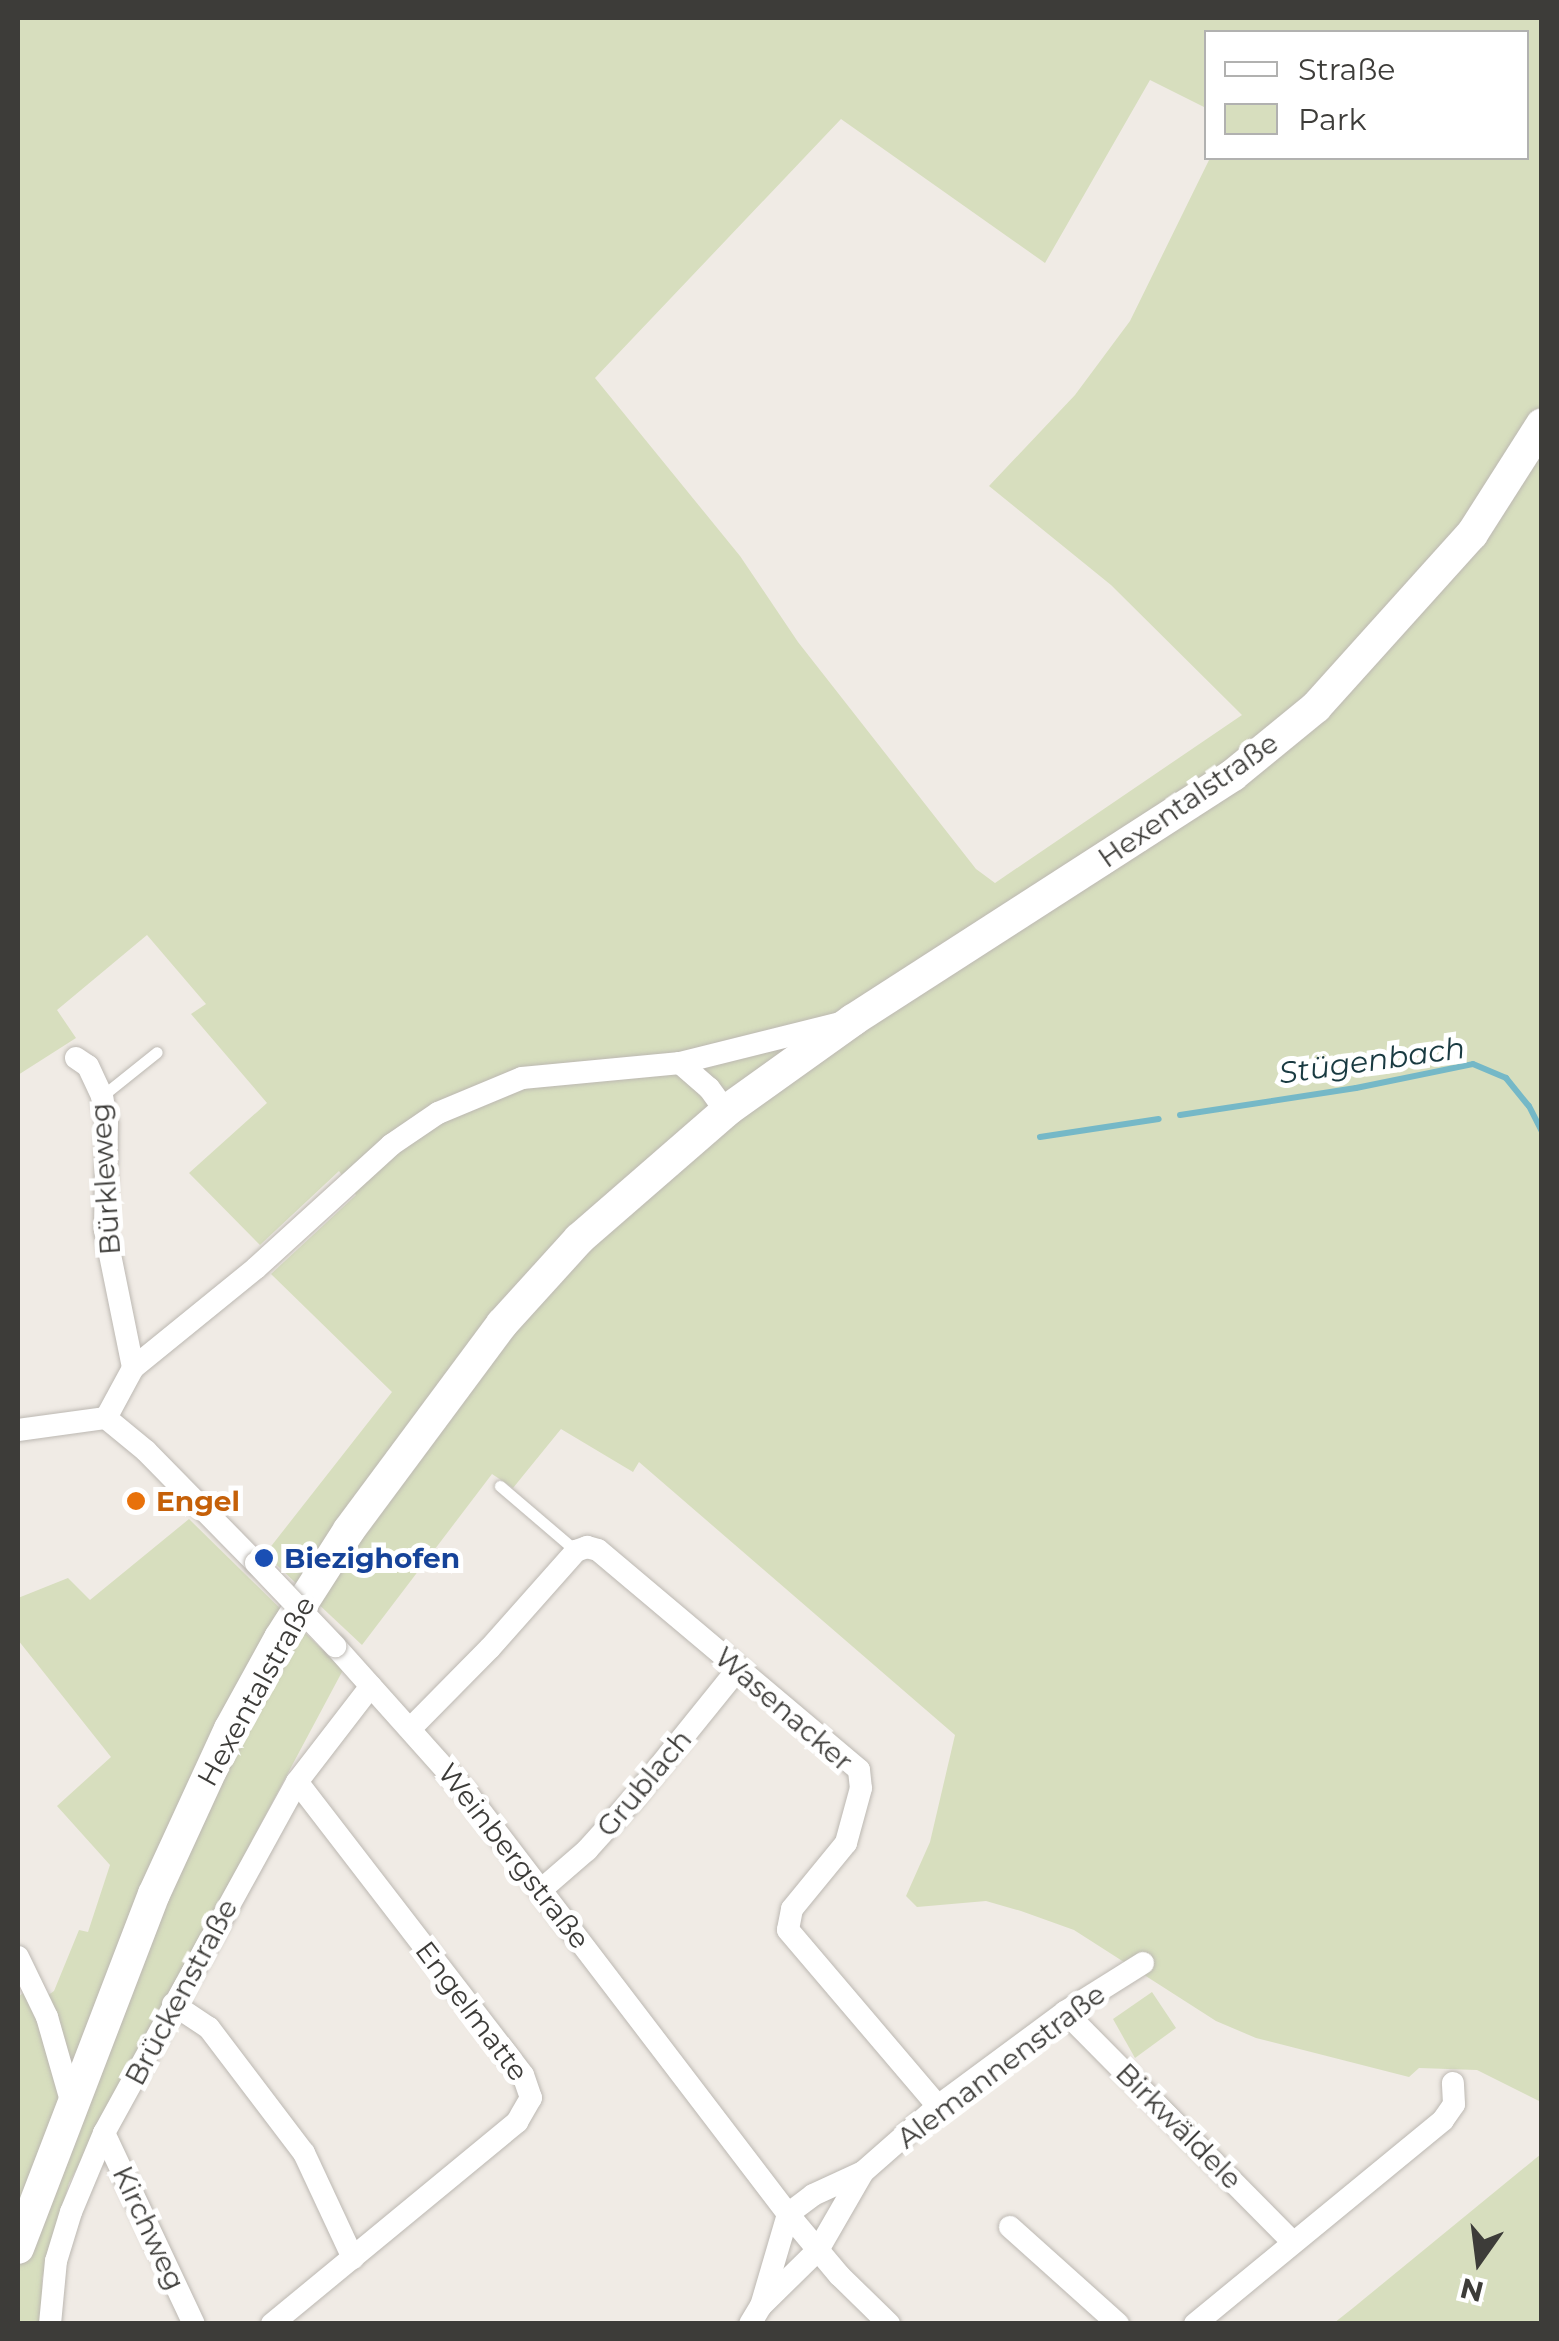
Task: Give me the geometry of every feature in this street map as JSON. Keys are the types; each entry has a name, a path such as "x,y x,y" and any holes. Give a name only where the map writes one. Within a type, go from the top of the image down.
{"main road":[{"name":"Hexentalstraße","path":"18,2248 154,1894 230,1729 280,1638 349,1530 502,1324 579,1239 726,1111 853,1020 1233,775 1316,706 1472,534 1542,424"}],"street":[{"name":"Hexentalstraße","path":"106,1418 133,1368 256,1268 391,1145 438,1113 522,1078 680,1062 853,1020"},
{"name":"Bürkleweg","path":"76,1058 88,1066 102,1096 107,1123 105,1230 133,1368"},
{"path":"680,1062 709,1088 726,1111"},
{"path":"18,1430 106,1418"},
{"name":"Weinbergstraße","path":"106,1418 146,1450 411,1728 542,1889 788,2214 889,2324"},
{"name":"Wasenacker","path":"576,1551 587,1547 598,1550 859,1770 861,1788 846,1842 792,1909 788,1930 938,2106"},
{"path":"411,1728 490,1648 576,1551"},
{"name":"Grublach","path":"542,1889 587,1850 633,1799 738,1668"},
{"name":"Brückenstraße","path":"50,2324 56,2261 70,2212 104,2134 297,1782 336,1725 371,1686"},
{"name":"Engelmatte","path":"272,2324 517,2122 530,2098 523,2075 297,1782"},
{"path":"18,1957 46,2017 72,2104"},
{"name":"Alemannenstraße","path":"755,2315 788,2214 812,2194 863,2172 938,2106 1065,2012 1144,1964"},
{"path":"173,2004 209,2028 304,2153 353,2258"},
{"name":"Birkwäldele","path":"1065,2012 1292,2240"},
{"path":"1196,2324 1292,2240 1443,2120 1454,2104 1453,2083"},
{"name":"Kirchweg","path":"104,2134 194,2324"},
{"name":"Alemannenstraße","path":"755,2315 818,2250 863,2172"},
{"path":"1010,2227 1118,2324"}],"lane":[{"path":"102,1096 157,1052"},
{"path":"500,1486 576,1551"}],"green space":[{"path":"18,18 1541,18 1541,2102 1477,2070 1419,2068 1409,2077 1256,2038 1216,2021 1074,1930 1021,1911 986,1901 917,1907 906,1896 930,1842 955,1735 639,1462 633,1472 561,1429 513,1488 492,1474 362,1645 265,1554 392,1392 271,1274 356,1195 339,1171 260,1245 189,1173 267,1103 191,1014 206,1004 147,935 57,1010 76,1038 18,1075","holes":["1204,30 1529,30 1529,160 1209,160 1130,321 1075,395 989,486 1111,585 1242,715 995,883 976,869 798,642 740,556 595,378 841,119 1045,263 1150,80 1204,107"]},
{"path":"189,1519 343,1670 69,2183 42,2278 42,2323 18,2324 18,1997 27,1990 47,1996 54,1991 79,1930 88,1932 110,1865 57,1806 111,1757 18,1640 18,1598 68,1578 90,1600"},
{"path":"1152,1992 1176,2028 1135,2058 1113,2019"},
{"path":"1541,2154 1541,2323 1334,2323 1353,2308"}],"waterway":[{"name":"Stügenbach","path":"1180,1115 1356,1088 1473,1064 1506,1078 1529,1106 1542,1132"},
{"name":"Stügenbach","path":"1040,1137 1159,1119"}],"place":[{"name":"Engel","path":"136,1501"},
{"name":"Biezighofen","path":"264,1558"}]}
